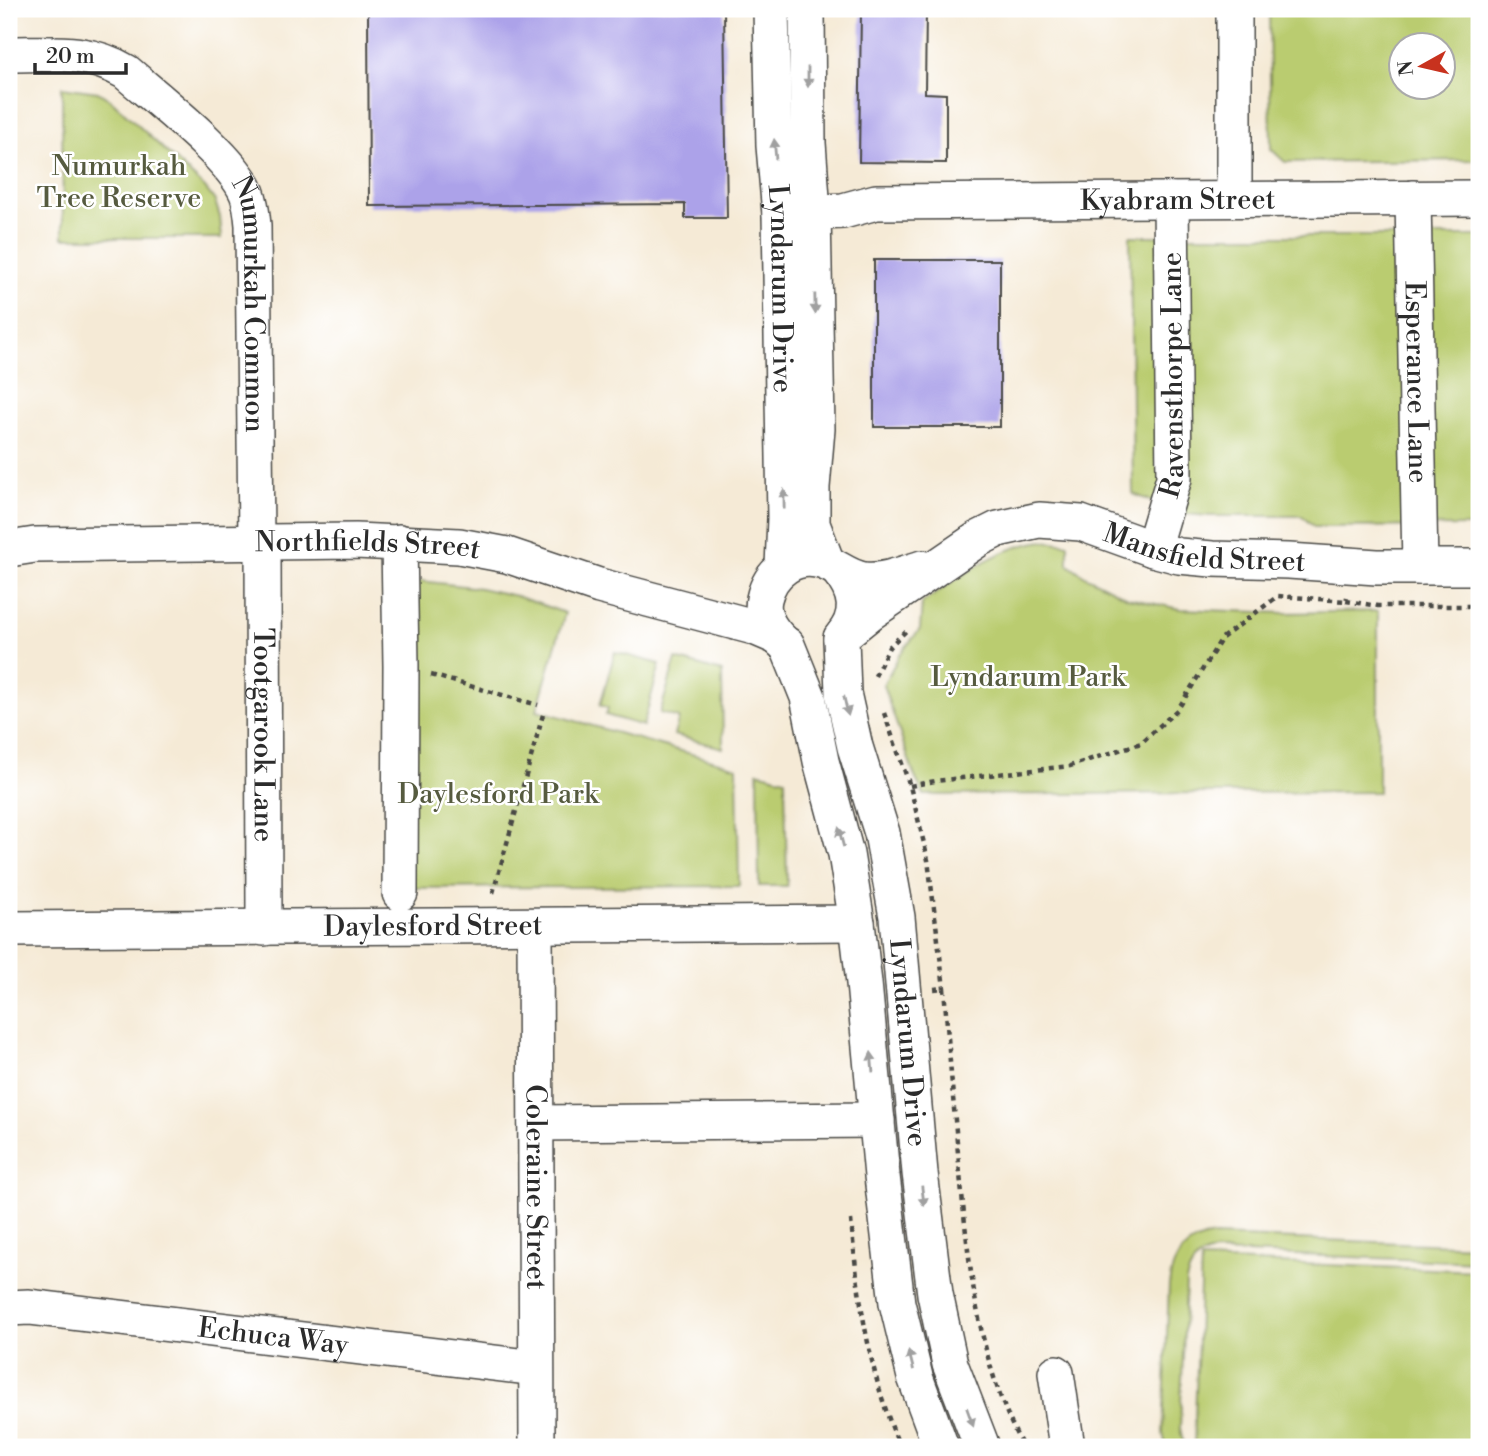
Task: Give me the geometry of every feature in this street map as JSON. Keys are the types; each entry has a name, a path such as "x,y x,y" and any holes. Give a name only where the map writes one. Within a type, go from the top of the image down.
{"street":[{"name":"Lyndarum Drive","path":"771,9 774,146 796,203 817,429 812,524 833,567"},
{"name":"Lyndarum Drive","path":"779,570 785,518 796,203 808,143 807,9"},
{"path":"1234,9 1234,198"},
{"name":"Numurkah Common","path":"9,54 69,53 90,56 112,64 126,72 223,159 240,180 247,194 253,225 260,543"},
{"name":"Kyabram Street","path":"796,203 844,193 876,202 1479,198"},
{"name":"Esperance Lane","path":"1413,198 1420,567"},
{"name":"Ravensthorpe Lane","path":"1153,549 1174,478 1171,200"},
{"name":"Mansfield Street","path":"843,636 871,612 942,562 998,529 1039,520 1081,523 1153,549 1212,559 1479,567"},
{"path":"399,542 400,893"},
{"name":"Northfields Street","path":"17,545 399,542 459,546 507,555 599,586 754,627 781,641"},
{"name":"Tootgarook Lane","path":"260,543 264,928"},
{"path":"804,559 833,567 850,584 855,600 853,618 843,636 829,647 815,651 800,650 781,641 766,621 763,604 767,587 779,570 804,559"},
{"name":"Mansfield Street","path":"833,567 863,580 892,578 942,562"},
{"name":"Northfields Street","path":"690,609 752,591 779,570"},
{"name":"Lyndarum Drive","path":"843,636 843,693 855,747 882,833 897,918 920,1173 935,1294 950,1364 982,1447"},
{"name":"Lyndarum Drive","path":"781,641 808,698 821,761 846,854 858,923 897,1303 915,1377 942,1447"},
{"name":"Daylesford Street","path":"9,929 858,923"},
{"name":"Coleraine Street","path":"535,926 537,1447"},
{"path":"536,1123 877,1120"},
{"name":"Echuca Way","path":"9,1308 29,1307 536,1368"},
{"path":"1056,1373 1067,1447"}],"path":[{"path":"1346,601 1350,565"},
{"path":"909,786 1070,766 1141,743 1178,709 1222,638 1278,596 1378,606 1479,606"},
{"path":"401,666 538,705"},
{"path":"490,927 493,893 544,711"}],"green space":[{"path":"1269,9 1479,9 1479,160 1285,162 1271,149"},
{"name":"Numurkah Tree Reserve","path":"62,87 98,92 112,101 205,188 215,201 222,238 63,238"},
{"path":"1130,236 1479,236 1479,526 1314,527 1302,516 1186,514 1133,494"},
{"name":"Lyndarum Park","path":"1043,541 1068,544 1068,564 1128,598 1180,609 1285,613 1378,611 1378,792 924,795 915,777 883,685 900,654 920,629 922,603 965,573 994,557"},
{"name":"Daylesford Park","path":"404,579 480,588 516,596 565,613 537,710 737,767 739,886 405,888"},
{"path":"615,652 660,664 643,726 606,715 608,708 600,705"},
{"path":"676,659 722,672 723,748 674,735 679,718 660,713"},
{"path":"758,772 785,779 787,886 759,886"},
{"path":"1215,1236 1479,1246 1479,1262 1219,1252 1206,1254 1193,1264 1186,1281 1180,1428 1184,1447 1166,1447 1163,1433 1171,1275 1177,1258 1189,1245"},
{"path":"1201,1260 1479,1271 1479,1447 1194,1447"}],"building":[{"path":"368,9 724,9 727,218 685,218 685,204 369,206"},
{"path":"861,9 926,9 925,93 946,94 946,163 859,162"},
{"path":"874,260 1000,260 1000,427 874,427"}]}
